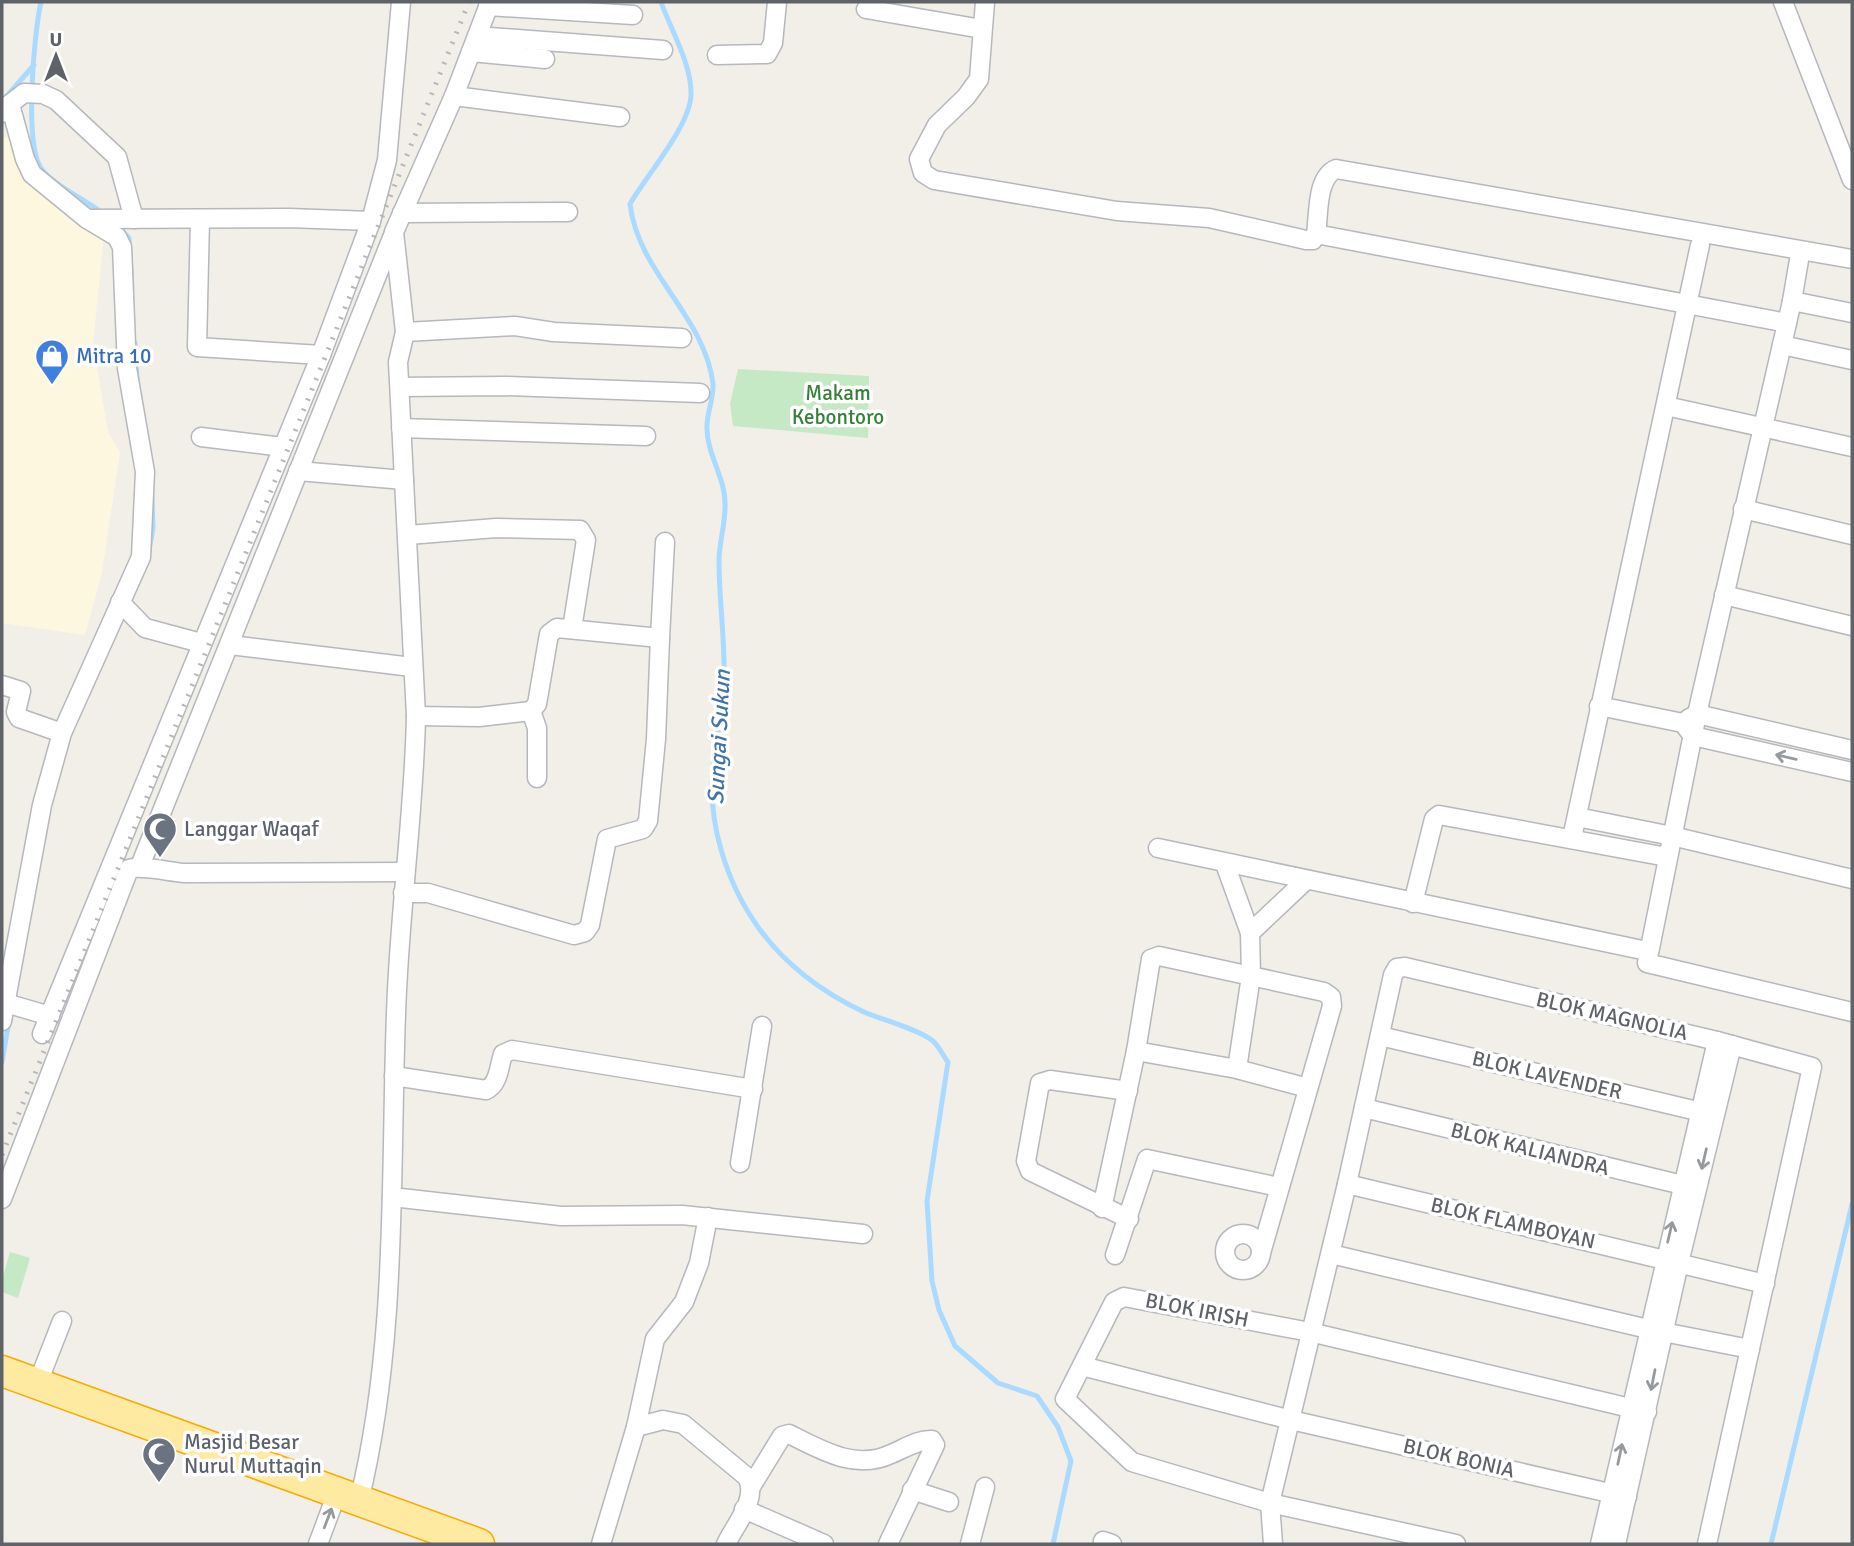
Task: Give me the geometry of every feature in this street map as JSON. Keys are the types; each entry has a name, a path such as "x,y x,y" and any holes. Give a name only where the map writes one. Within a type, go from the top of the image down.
{"highway":[{"path":"2,1371 479,1544"}],"street":[{"path":"42,1034 321,355 371,221 390,143 401,2"},
{"path":"717,55 767,54 773,43 777,2"},
{"path":"985,2 979,79 966,97 937,125 919,159 922,173 934,180 1117,211 1209,218 1313,240 1323,181 1328,173 1336,169 1852,259"},
{"path":"1783,2 1852,180"},
{"path":"140,866 394,232 454,96 489,4 633,15"},
{"path":"866,9 982,29"},
{"path":"474,44 663,50"},
{"path":"474,44 545,60"},
{"path":"50,1016 6,1007 42,805 62,733 124,606 141,556 145,472 127,368 122,247 117,237 87,219 32,174 6,108 34,93 56,100 117,158 129,219"},
{"path":"454,96 620,117"},
{"path":"402,213 568,212"},
{"path":"87,219 371,221"},
{"path":"200,219 197,347 321,355"},
{"path":"318,1544 348,1497 379,1385 389,1292 394,1076 404,872 415,760 416,716 398,362 405,332 394,232"},
{"path":"1316,234 1787,323"},
{"path":"1572,838 1700,245"},
{"path":"1799,260 1792,301 1724,595 1691,724 1672,836 1647,951 1647,963 1653,967 1852,1012"},
{"path":"1792,301 1852,313"},
{"path":"405,332 515,326 554,332 682,338"},
{"path":"1782,345 1852,360"},
{"path":"400,387 505,386 700,393"},
{"path":"1667,405 1852,447"},
{"path":"401,428 646,436"},
{"path":"201,437 283,447"},
{"path":"298,471 404,481"},
{"path":"1743,509 1852,535"},
{"path":"408,535 496,528 580,530 586,540 572,629"},
{"path":"403,893 428,893 574,935 585,932 590,925 607,839 643,829 648,821 656,739 665,541"},
{"path":"1724,595 1852,626"},
{"path":"124,606 145,628 201,643"},
{"path":"416,716 479,717 531,711 537,704 549,634 557,628 660,638"},
{"path":"230,645 412,667"},
{"path":"2,685 21,691 16,712 19,718 62,733"},
{"path":"1599,706 1852,750"},
{"path":"531,711 537,728 537,778"},
{"path":"1691,724 1821,765 1852,772"},
{"path":"1821,765 1826,744"},
{"path":"1413,903 1434,820 1439,815 1667,857"},
{"path":"1577,817 1672,836 1852,879"},
{"path":"1158,848 1647,951"},
{"path":"1225,864 1251,933 1251,976 1237,1069"},
{"path":"2,1199 129,869 140,866 156,871 185,873 404,872"},
{"path":"1251,933 1305,880"},
{"path":"1102,1208 1128,1091 1152,959 1158,956 1324,992 1331,997 1332,1006 1272,1216 1257,1264 1246,1270 1230,1265 1225,1249 1231,1239 1272,1216"},
{"name":"BLOK MAGNOLIA","path":"1380,1035 1393,975 1397,968 1405,967 1724,1043 1812,1067 1813,1074 1765,1284"},
{"path":"740,1163 762,1026"},
{"path":"1273,1544 1270,1503 1331,1254 1380,1035"},
{"name":"BLOK LAVENDER","path":"1380,1035 1707,1113"},
{"path":"1600,1544 1619,1495 1688,1187 1724,1043"},
{"path":"394,1076 486,1090 492,1087 498,1076 503,1054 512,1050 753,1089"},
{"path":"1136,1051 1237,1069 1308,1088"},
{"path":"1128,1091 1050,1080 1040,1083 1026,1161 1028,1168 1102,1208 1129,1219"},
{"name":"BLOK KALIANDRA","path":"1364,1108 1688,1187"},
{"path":"1115,1152 1279,1186"},
{"path":"1115,1255 1147,1159"},
{"name":"BLOK FLAMBOYAN","path":"1347,1184 1765,1284"},
{"path":"392,1197 561,1216 670,1214 863,1234"},
{"path":"601,1544 636,1427 655,1339 684,1302 699,1263 708,1217"},
{"path":"1242,1234 1258,1242 1261,1253"},
{"path":"1331,1254 1656,1331 1751,1349"},
{"path":"1707,1544 1765,1284"},
{"name":"BLOK IRISH","path":"1270,1503 1132,1462 1065,1399 1114,1302 1124,1297 1310,1332 1638,1410"},
{"path":"37,1385 62,1321"},
{"name":"BLOK BONIA","path":"1082,1366 1291,1420 1619,1495"},
{"path":"636,1427 663,1420 683,1424 724,1455 752,1485"},
{"path":"726,1544 751,1496 752,1485 782,1436 789,1434 856,1463 883,1458 924,1439 932,1440 935,1445 888,1544"},
{"path":"970,1544 985,1488"},
{"path":"912,1490 949,1502"},
{"path":"1616,1544 1619,1495"},
{"path":"1270,1503 1456,1544"},
{"path":"744,1509 824,1544"}],"shaded area":[{"name":"Mitra 10","path":"2,137 12,138 23,172 43,195 104,235 93,343 108,432 120,452 102,572 85,635 2,623"}],"green space":[{"name":"Makam Kebontoro","path":"738,369 869,376 868,438 733,426 730,404"},
{"path":"10,1252 30,1258 18,1298 2,1292 2,1280"}],"waterway":[{"path":"41,2 32,90 33,140 37,159 49,177 105,215"},
{"name":"Sungai Sukun","path":"661,2 685,60 691,95 689,107 675,136 630,204 645,252 698,337 713,384 707,436 725,503 719,561 724,689 712,788 721,850 737,891 758,927 792,965 819,987 849,1004 927,1037 935,1043 948,1062 927,1201 932,1281 939,1310 955,1346 998,1383 1037,1396 1058,1427 1071,1461 1053,1544"},
{"path":"6,97 34,65"},
{"path":"115,223 129,238 132,288"},
{"path":"135,343 137,379"},
{"path":"148,556 153,528 152,496"},
{"path":"2,1062 9,1021"},
{"path":"1771,1544 1852,1204"}],"railway":[{"path":"2,1155 469,2"}],"place":[{"name":"Mitra 10","path":"52,386"},
{"name":"Langgar Waqaf","path":"160,859"},
{"name":"Masjid Besar Nurul Muttaqin","path":"159,1484"}]}
